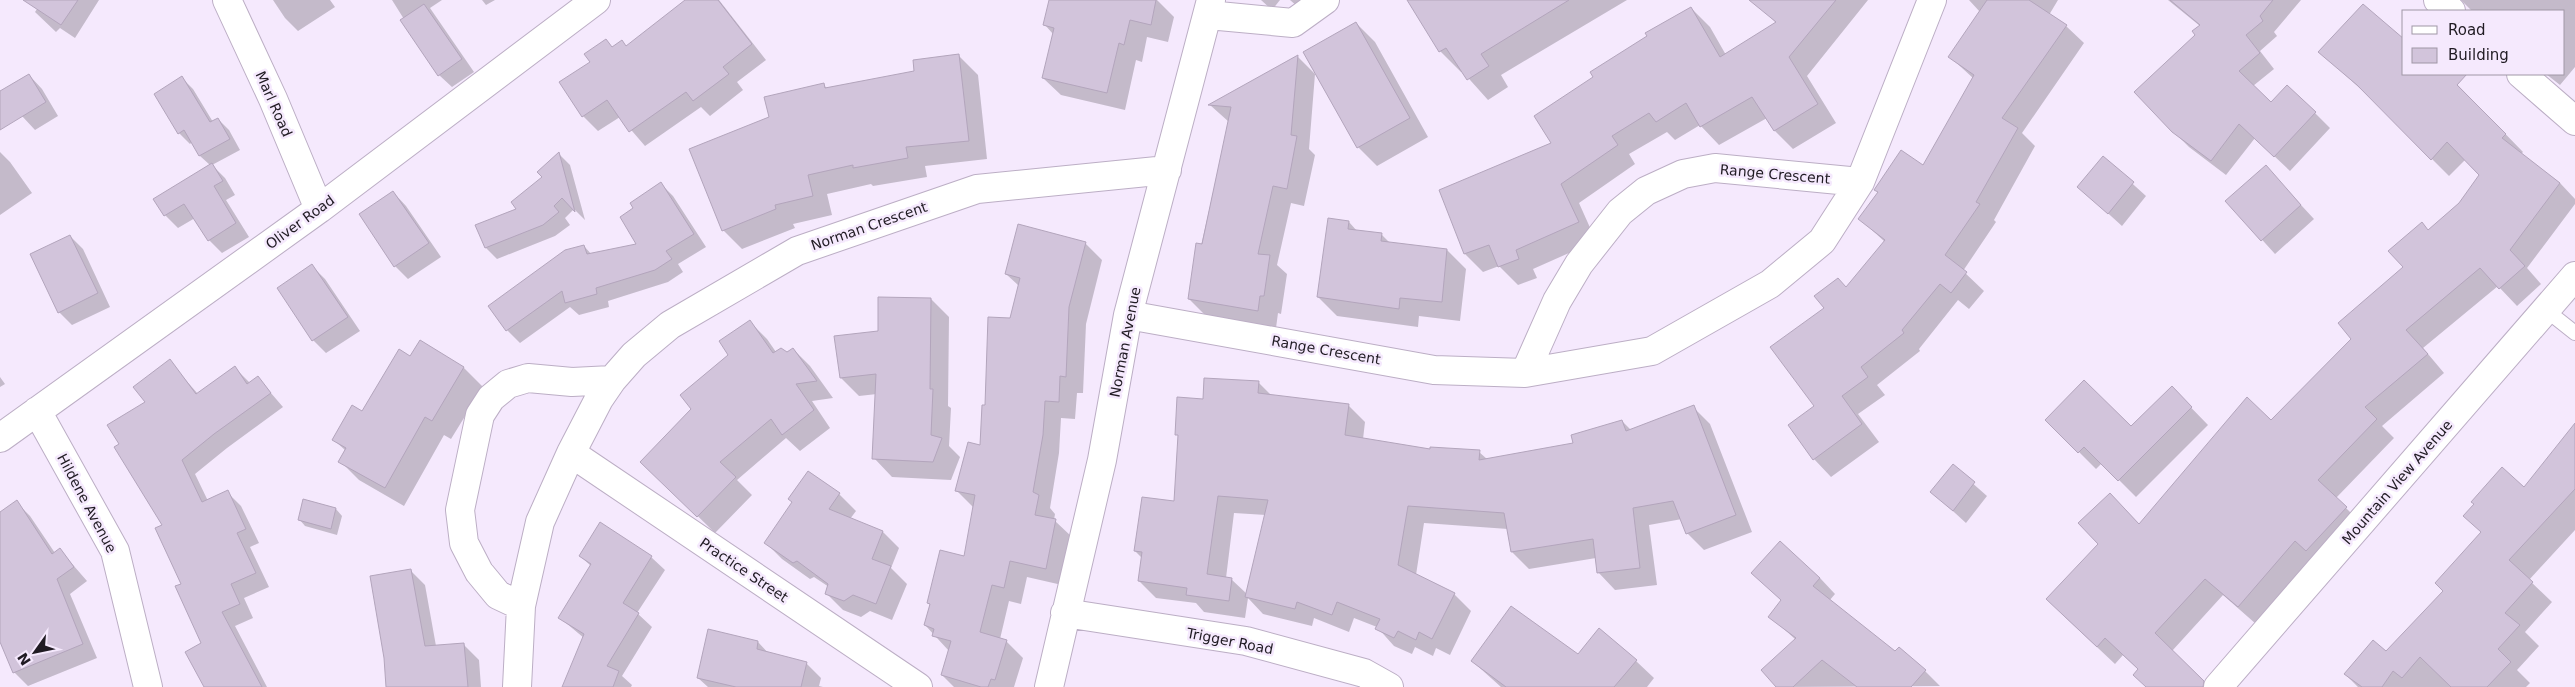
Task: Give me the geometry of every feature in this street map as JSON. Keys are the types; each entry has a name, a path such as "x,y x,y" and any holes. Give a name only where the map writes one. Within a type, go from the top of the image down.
{"street":[{"name":"Marl Road","path":"226,0 273,99 319,209"},
{"name":"Oliver Road","path":"0,438 319,209 596,0"},
{"path":"1209,7 1293,23 1325,0"},
{"name":"Range Crescent","path":"1128,314 1434,370 1525,373 1652,351 1770,284 1822,241 1860,182 1932,0"},
{"path":"2438,0 2450,10"},
{"name":"Norman Avenue","path":"1049,687 1102,460 1128,314 1209,7"},
{"path":"2523,75 2575,121"},
{"name":"Range Crescent","path":"1525,373 1556,301 1579,264 1620,212 1646,191 1683,174 1715,168 1860,182"},
{"name":"Norman Crescent","path":"517,687 521,606 540,522 571,453 612,380 634,355 670,325 798,250 976,189 1167,170"},
{"name":"Mountain View Avenue","path":"2218,687 2575,276"},
{"path":"521,606 498,595 479,572 464,543 460,510 480,415 491,398 508,384 528,378 572,382 612,380"},
{"name":"Hildene Avenue","path":"37,411 115,551 148,687"},
{"name":"Practice Street","path":"571,453 918,687"},
{"name":"Trigger Road","path":"1065,613 1246,641 1364,673 1389,687"}],"lane":[{"path":"2546,310 2575,333"}],"building":[{"path":"23,0 78,0 61,25"},
{"path":"685,0 718,0 752,44 723,67 729,74 693,101 686,92 629,132 607,100 582,117 559,82 590,62 584,54 606,39 612,47 622,40 626,46"},
{"path":"1049,0 1156,0 1151,25 1130,20 1124,45 1119,43 1107,93 1042,78 1054,28 1043,25"},
{"path":"1407,0 1569,0 1481,54 1489,66 1467,80 1446,48 1439,52"},
{"path":"1749,0 1836,0 1789,57 1818,104 1774,131 1752,97 1700,127 1686,103 1656,122 1649,113 1612,136 1618,145 1561,184 1579,222 1516,250 1519,259 1498,267 1489,245 1464,254 1439,190 1551,143 1534,116 1593,77 1590,72 1647,36 1645,33 1691,7 1720,57 1776,22"},
{"path":"1987,0 2029,0 2067,25 2002,118 2018,128 1976,202 1980,204 1945,255 1967,272 1951,293 1940,284 1902,330 1904,333 1861,367 1868,377 1842,396 1862,424 1813,460 1788,425 1814,406 1770,347 1824,308 1814,296 1838,278 1846,287 1885,240 1858,219 1878,192 1874,190 1901,150 1923,165 1974,75 1948,57"},
{"path":"2170,0 2273,0 2260,16 2263,21 2246,35 2260,53 2239,71 2271,102 2287,85 2316,112 2274,157 2239,124 2211,161 2172,132 2134,92 2195,35 2192,31 2200,25"},
{"path":"424,4 462,59 438,76 400,20"},
{"path":"2363,4 2402,37 2402,75 2466,75 2457,85 2506,134 2502,138 2560,183 2510,250 2525,266 2499,289 2480,268 2406,330 2428,354 2365,407 2377,419 2318,480 2347,507 2306,551 2295,541 2238,607 2205,579 2155,633 2204,681 2203,687 2146,687 2133,675 2138,669 2105,638 2097,647 2046,599 2098,544 2078,523 2110,493 2139,524 2247,397 2271,420 2351,339 2338,323 2403,267 2388,251 2422,222 2428,230 2459,203 2479,175 2447,142 2431,160 2357,85 2318,52"},
{"path":"1356,22 1410,118 1357,148 1303,52"},
{"path":"959,54 969,141 906,147 908,158 853,168 853,165 808,175 813,196 775,205 776,209 722,231 689,149 769,117 764,97 824,83 825,88 914,71 913,60"},
{"path":"1298,55 1291,135 1297,136 1287,189 1273,186 1258,254 1270,255 1264,296 1260,296 1258,311 1188,299 1196,243 1202,244 1231,107 1208,105"},
{"path":"29,74 46,102 0,130 0,91"},
{"path":"182,76 210,122 218,118 230,139 199,156 184,130 178,134 154,94"},
{"path":"559,152 575,212 562,198 554,206 559,212 543,225 485,248 475,225 516,209 511,202 542,177 537,172"},
{"path":"2103,156 2134,182 2108,214 2077,187"},
{"path":"212,163 223,181 214,186 236,223 208,241 184,204 164,216 153,199"},
{"path":"2266,165 2301,205 2261,241 2225,201"},
{"path":"661,182 694,234 666,251 672,259 655,270 596,288 597,294 565,303 562,291 506,331 488,306 565,250 584,245 587,254 636,244 620,217 633,208 630,203"},
{"path":"393,191 429,243 394,267 359,214"},
{"path":"1328,218 1349,221 1348,229 1382,233 1381,241 1447,249 1442,302 1400,298 1399,309 1317,297"},
{"path":"1018,224 1086,242 1069,307 1066,377 1060,376 1059,402 1045,401 1043,435 1033,492 1039,495 1035,515 1056,519 1046,569 1010,561 1004,588 992,585 980,632 1007,640 995,680 991,679 988,687 981,687 941,675 951,641 932,636 934,629 924,625 930,604 927,603 940,550 964,556 975,495 955,491 968,442 980,445 982,405 985,405 988,317 1010,318 1020,278 1005,274"},
{"path":"70,235 98,293 58,313 30,254"},
{"path":"312,264 348,317 312,341 277,288"},
{"path":"878,297 931,298 930,389 933,389 931,435 942,438 933,462 872,459 876,374 840,378 834,336 878,331"},
{"path":"750,320 773,353 781,348 787,352 793,348 817,381 796,384 814,410 782,435 771,419 720,462 736,477 697,517 640,462 691,409 680,395 728,355 719,341"},
{"path":"420,340 464,367 432,421 425,417 385,488 338,462 346,448 332,440 352,405 362,411 399,349 410,356"},
{"path":"170,359 196,394 235,366 247,384 258,376 271,393 214,434 182,460 202,502 228,490 246,529 237,533 256,573 231,584 240,604 222,612 262,687 204,687 185,652 201,643 175,586 181,584 155,528 162,525 114,447 119,444 107,425 145,402 133,387"},
{"path":"1204,378 1259,381 1258,393 1349,404 1345,435 1430,449 1430,447 1480,450 1479,460 1573,443 1571,435 1622,420 1626,431 1694,405 1736,515 1686,534 1673,501 1633,508 1640,568 1597,573 1593,539 1511,552 1504,513 1408,506 1398,565 1455,593 1432,639 1419,632 1416,640 1398,631 1394,638 1375,629 1380,619 1337,602 1332,615 1297,602 1295,609 1245,597 1268,500 1218,496 1207,574 1232,578 1229,601 1186,595 1187,588 1138,581 1142,552 1134,551 1142,497 1174,501 1178,435 1175,435 1177,397 1203,399"},
{"path":"2084,380 2131,426 2172,386 2192,407 2118,481 2084,447 2078,453 2045,420"},
{"path":"2575,423 2575,489 2509,560 2533,582 2505,613 2520,625 2498,649 2511,662 2487,687 2451,687 2420,657 2402,678 2393,671 2382,687 2362,687 2344,674 2373,640 2386,651 2443,591 2435,583 2481,532 2463,516 2474,504 2471,502 2502,467 2524,487"},
{"path":"1953,464 1975,482 1953,511 1930,492"},
{"path":"808,471 840,493 829,509 883,531 872,559 891,566 876,604 853,595 844,601 825,594 828,584 797,561 793,563 764,543 792,502 788,499"},
{"path":"303,499 336,508 331,529 298,520"},
{"path":"17,500 52,554 60,548 74,567 57,579 83,644 13,673 0,642 0,512"},
{"path":"600,522 652,556 623,603 639,613 607,666 619,671 613,687 562,687 584,634 558,618 591,564 579,556"},
{"path":"1780,541 1820,578 1813,586 1895,651 1899,647 1926,670 1911,687 1857,687 1822,660 1793,687 1776,687 1761,670 1796,638 1768,617 1781,600 1751,573"},
{"path":"411,569 425,646 464,643 468,687 386,687 384,658 370,576"},
{"path":"1511,606 1578,654 1599,628 1637,660 1614,687 1506,687 1471,661"},
{"path":"708,629 758,641 757,649 807,662 801,687 736,687 697,678"}]}
